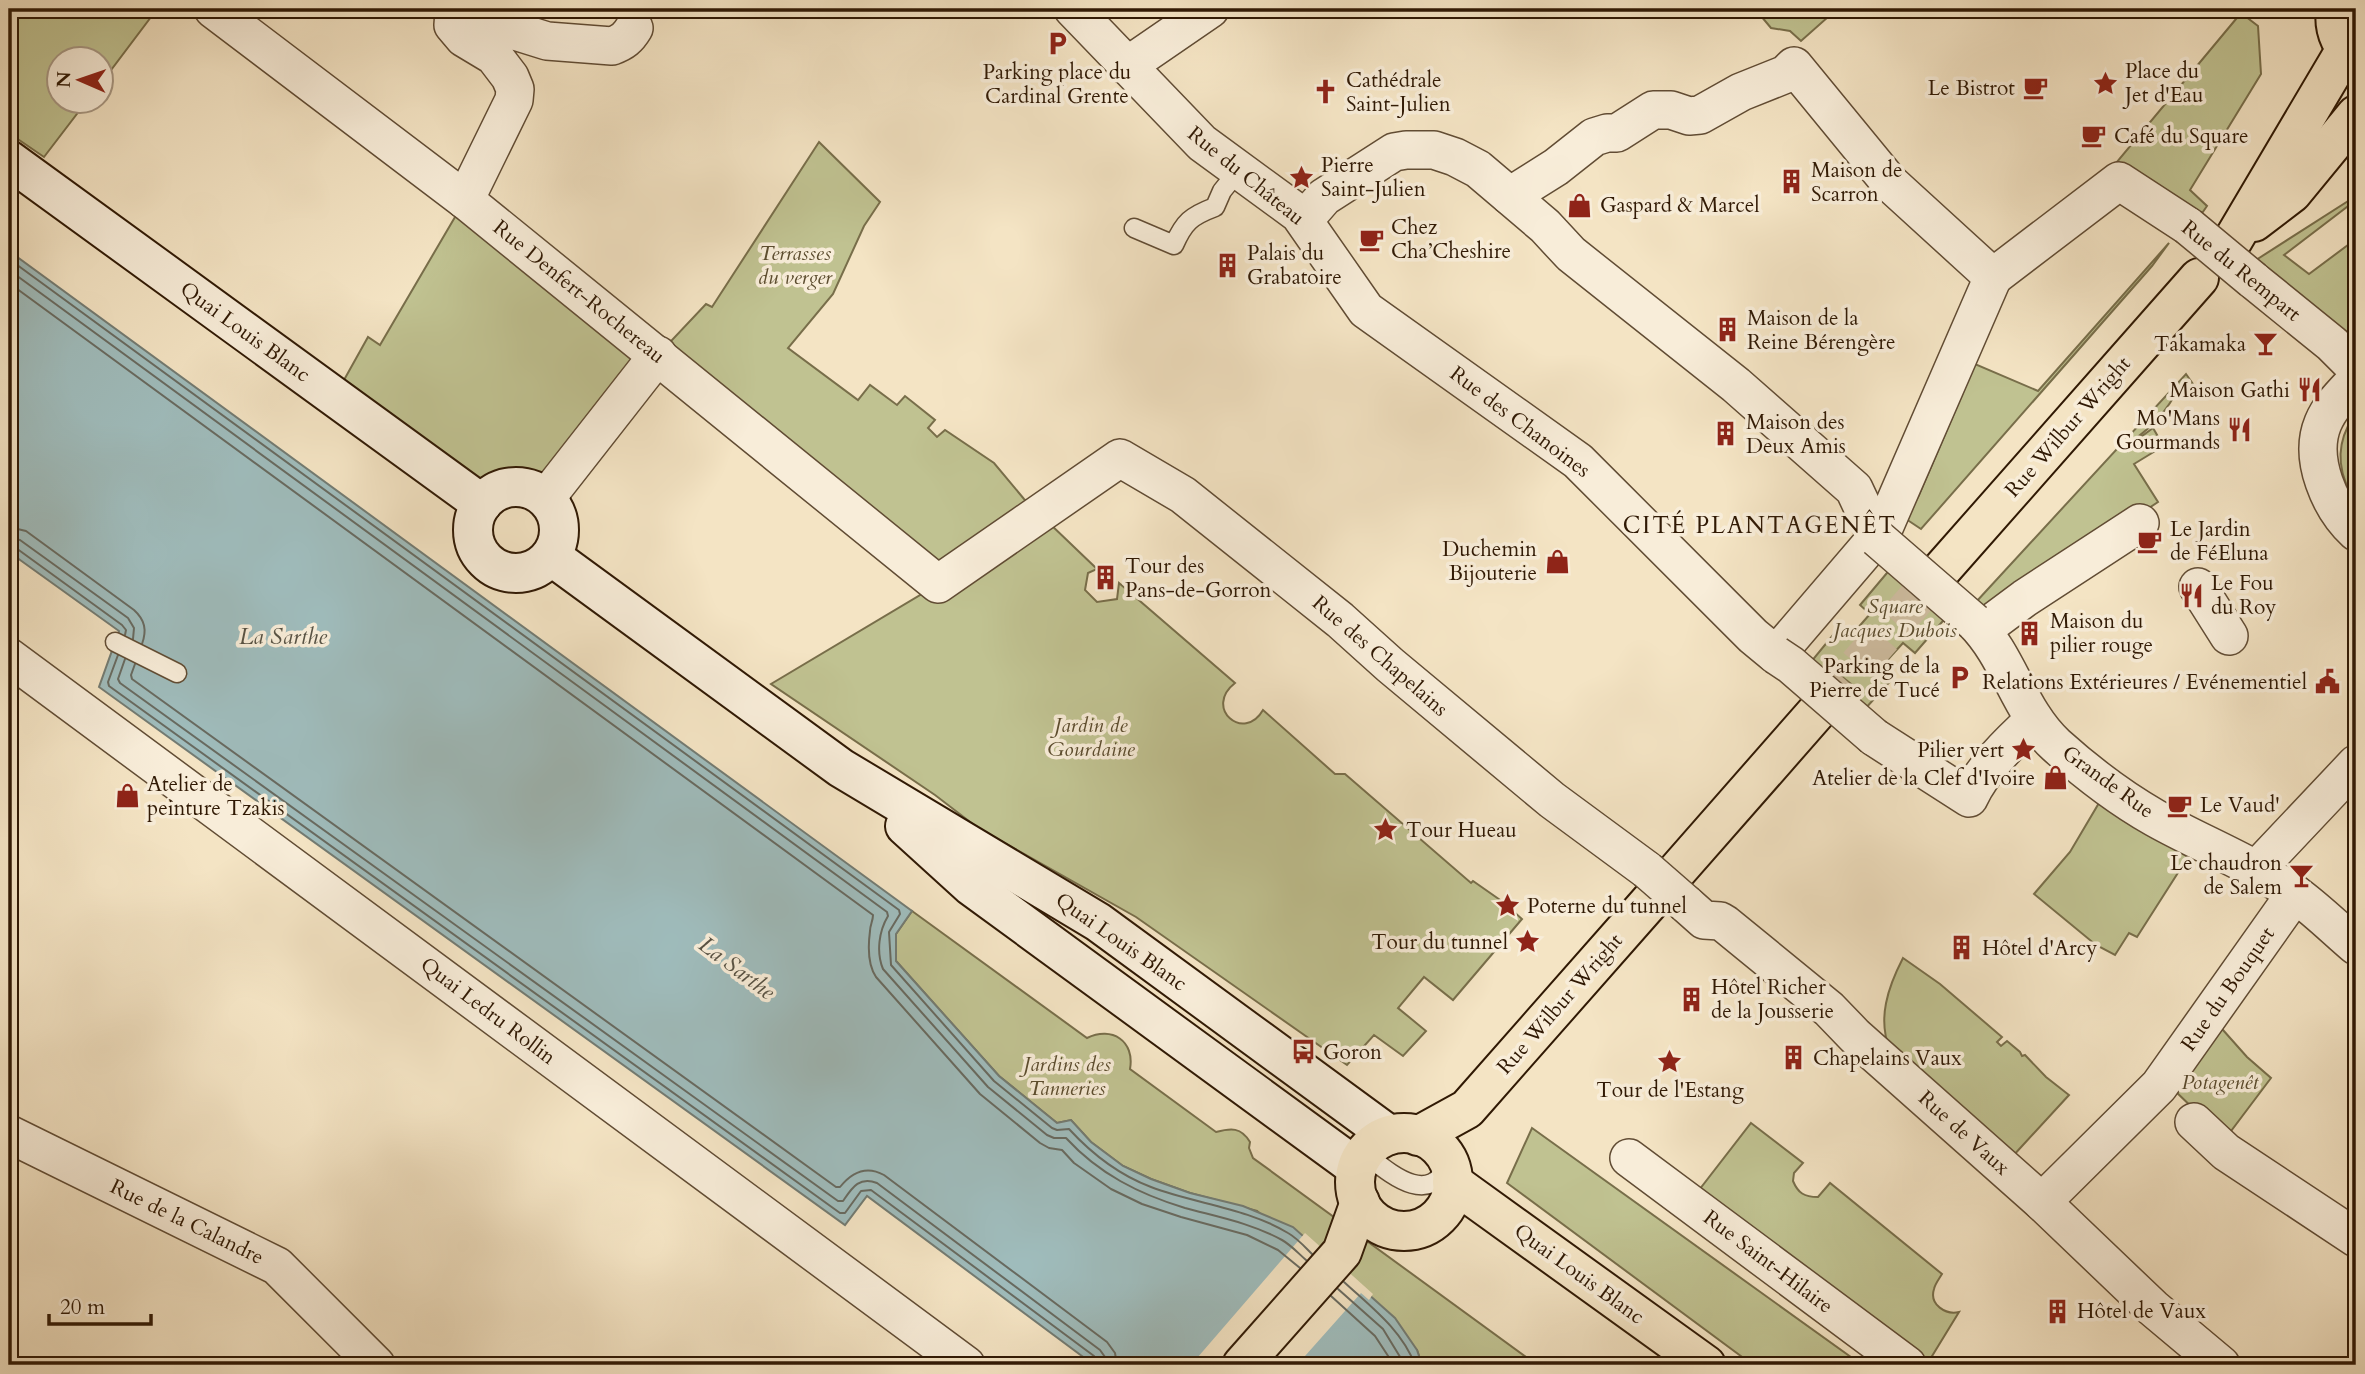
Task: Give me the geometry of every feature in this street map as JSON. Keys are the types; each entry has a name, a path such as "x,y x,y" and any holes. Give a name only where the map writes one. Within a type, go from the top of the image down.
{"main road":[{"path":"2336,9 2336,28 2351,54 2234,239 2292,193 2356,116"},
{"name":"Quai Louis Blanc","path":"9,160 482,504"},
{"name":"Rue Wilbur Wright","path":"1936,576 2199,278"},
{"path":"511,487 530,489 546,498 553,506 559,526 557,543 551,556 527,572 508,572 490,564 478,549 473,531 482,504 495,492 511,487"},
{"name":"Quai Louis Blanc","path":"551,556 841,768 1098,922 1371,1194 1433,1143 1440,1149 1451,1173 1706,1365"},
{"name":"Rue Wilbur Wright","path":"1242,1365 1371,1194 1467,1109 1666,887 1820,708"},
{"name":"Rue Wilbur Wright","path":"1451,1173 1467,1109"},
{"path":"1371,1194 1413,1230 1451,1221 1448,1202 1451,1173"},
{"name":"Quai Louis Blanc","path":"1451,1221 1502,1243 1610,1322 1647,1351 1658,1365"}],"street":[{"name":"Rue Denfert-Rochereau","path":"213,9 465,200 938,584 1120,458"},
{"name":"Rue du Château","path":"1073,9 1202,143 1289,206 1304,220 1332,259"},
{"path":"1127,66 1210,9"},
{"path":"465,200 514,100 515,89 510,76 494,55 464,38 453,25 454,12 547,41 612,46 622,43 634,28"},
{"path":"1510,196 1556,167 1594,137 1617,133 1653,110 1671,110 1689,116 1700,115 1741,92 1786,74 1794,66 1890,183 1993,276 1883,530 1776,654"},
{"path":"1304,220 1324,197 1384,156 1406,149 1434,150 1455,157 1478,170 1510,196 1545,226 1571,254 1736,385 1854,489 1877,538"},
{"name":"Rue du Rempart","path":"1993,276 2119,181 2188,226 2332,344 2356,368"},
{"name":"Rue des Chanoines","path":"1332,259 1366,310 1578,461 1753,636 1874,737 1969,798 1974,786 2011,740 2034,720"},
{"path":"546,498 658,355"},
{"path":"2356,380 2331,408 2322,425 2319,440 2322,472 2328,490 2344,520 2356,532"},
{"name":"Rue des Chapelains","path":"1120,458 1183,495 1340,620 1542,792 1666,887"},
{"path":"1978,626 2140,523"},
{"name":"Grande Rue","path":"1877,538 1978,626 2034,720 2054,743 2110,788 2153,817 2256,870 2295,894 2356,946"},
{"path":"2198,587 2229,636"},
{"name":"Quai Ledru Rollin","path":"9,657 966,1365"},
{"path":"2256,870 2356,764"},
{"name":"Rue de Vaux","path":"1666,887 1704,920 1725,924 1782,969 2042,1202 2153,1308 2221,1365"},
{"name":"Rue du Bouquet","path":"2042,1202 2178,1107 2295,894"},
{"path":"2178,1107 2226,1152 2356,1238"},
{"name":"Rue de la Calandre","path":"9,1134 277,1266 376,1365"},
{"name":"Rue Saint-Hilaire","path":"1629,1158 1907,1365"}],"lane":[{"path":"1134,228 1174,245 1182,226 1198,213 1215,207 1222,191 1239,170"},
{"path":"115,642 177,673"},
{"name":"Quai Louis Blanc","path":"841,768 996,882"},
{"name":"Quai Louis Blanc","path":"1096,956 1371,1194 1401,1181 1426,1185 1443,1174 1451,1173"}],"green space":[{"path":"9,9 157,9 116,63 116,46 46,46 46,116 75,116 44,157 9,133"},
{"path":"1757,9 1837,9 1801,41 1790,31 1771,28"},
{"path":"2241,13 2258,26 2261,74 2190,190 2207,206 2198,219 2173,206 2116,163"},
{"name":"Jardin de Gourdaine","path":"819,142 880,202 864,226 833,294 788,348 858,400 870,385 897,405 905,396 935,420 928,428 937,437 945,430 994,463 1024,499 1097,569 1088,573 1085,590 1097,602 1117,599 1119,583 1235,683 1226,693 1223,702 1230,718 1237,723 1246,723 1255,719 1263,710 1335,774 1345,774 1471,883 1473,881 1503,902 1522,919 1453,1000 1424,977 1398,1008 1426,1031 1403,1056 1374,1035 1347,1065 1136,917 978,828 935,795 771,684 925,592 658,356 539,493 517,487 495,492 344,380 368,337 380,345 465,200 658,355 706,304 712,307"},
{"path":"2356,196 2356,200 2284,255 2309,274 2356,239 2356,335 2351,340 2256,260"},
{"path":"2169,243 2152,266 1921,529 1906,519 1919,495 1975,364 2038,391"},
{"path":"2186,374 2193,384 2178,396 2175,395 2153,424 2124,447 2128,452 2126,448 2153,428 2160,440 2167,437 2170,442 2134,464 2158,502 1989,614 1976,602"},
{"path":"2348,426 2356,428 2356,502 2346,484 2341,465 2342,445"},
{"name":"Square Jacques Dubois","path":"1892,567 1916,587 1909,596 1920,606 1928,597 1949,614 1915,653 1903,643 1882,666 1894,677 1864,710 1844,693 1851,684 1840,675 1833,682 1810,663 1838,629 1849,638 1870,614 1860,605"},
{"path":"2099,803 2188,857 2137,937 2129,933 2115,955 2096,945 2034,894 2070,852"},
{"name":"Jardins des Tanneries","path":"912,911 1087,1038 1105,1034 1120,1038 1129,1051 1130,1069 1216,1132 1231,1129 1239,1131 1250,1142 1253,1158 1537,1365 1422,1365 1417,1350 1257,1211 1190,1193 1151,1179 1123,1166 1091,1142 1071,1120 1057,1123 999,1076 896,961 896,934"},
{"path":"1903,958 1940,984 2002,1037 1997,1042 2001,1046 2007,1041 2069,1095 2012,1157 1890,1050 1884,1015 1893,980"},
{"name":"Potagenêt","path":"2215,1021 2247,1057 2271,1078 2225,1139 2172,1088"},
{"path":"1751,1123 1803,1163 1794,1173 1793,1181 1802,1194 1818,1197 1830,1183 1942,1274 1935,1287 1934,1300 1944,1310 1959,1312 1929,1361 1696,1194"},
{"path":"1532,1128 1862,1365 1753,1365 1507,1183"}],"water":[{"name":"La Sarthe","path":"9,251 912,911 896,934 896,961 999,1076 1057,1123 1071,1120 1091,1142 1123,1166 1190,1193 1243,1206 1293,1227 1395,1318 1417,1350 1422,1365 1094,1365 867,1196 845,1225 99,687 119,631 9,552"}],"pier":[{"path":"1305,1233 1373,1294 1369,1300 1361,1293 1297,1365 1191,1365"}],"tunnel":[{"path":"1820,708 1936,576"}],"place":[{"name":"Parking place du Cardinal Grente","path":"1057,43"},
{"name":"Place du Jet d'Eau","path":"2105,83"},
{"name":"Le Bistrot","path":"2035,88"},
{"name":"Cathédrale Saint-Julien","path":"1326,92"},
{"name":"Café du Square","path":"2094,136"},
{"name":"Pierre Saint-Julien","path":"1301,177"},
{"name":"Maison de Scarron","path":"1791,182"},
{"name":"Gaspard & Marcel","path":"1580,205"},
{"name":"Chez Cha’Cheshire","path":"1371,239"},
{"name":"Palais du Grabatoire","path":"1227,265"},
{"name":"Maison de la Reine Bérengère","path":"1727,330"},
{"name":"Takamaka","path":"2266,344"},
{"name":"Maison Gathi","path":"2310,390"},
{"name":"Mo'Mans Gourmands","path":"2240,430"},
{"name":"Maison des Deux Amis","path":"1726,434"},
{"name":"Le Jardin de FéEluna","path":"2150,541"},
{"name":"Duchemin Bijouterie","path":"1557,561"},
{"name":"Tour des Pans-de-Gorron","path":"1105,578"},
{"name":"Le Fou du Roy","path":"2191,595"},
{"name":"Maison du pilier rouge","path":"2030,633"},
{"name":"Parking de la Pierre de Tucé","path":"1960,678"},
{"name":"Relations Extérieures / Evénementiel","path":"2327,682"},
{"name":"Pilier vert","path":"2024,750"},
{"name":"Atelier de la Clef d'Ivoire","path":"2055,778"},
{"name":"Atelier de peinture Tzakis","path":"127,796"},
{"name":"Le Vaud'","path":"2180,805"},
{"name":"Tour Hueau","path":"1386,830"},
{"name":"Le chaudron de Salem","path":"2302,875"},
{"name":"Poterne du tunnel","path":"1507,906"},
{"name":"Tour du tunnel","path":"1528,942"},
{"name":"Hôtel d'Arcy","path":"1962,948"},
{"name":"Hôtel Richer de la Jousserie","path":"1691,999"},
{"name":"Goron","path":"1303,1052"},
{"name":"Chapelains Vaux","path":"1793,1058"},
{"name":"Tour de l'Estang","path":"1670,1061"},
{"name":"Hôtel de Vaux","path":"2057,1311"}],"district":[{"name":"CITÉ PLANTAGENÊT","path":"1760,525"}],"park label":[{"name":"Terrasses du verger","path":"795,265"}]}
